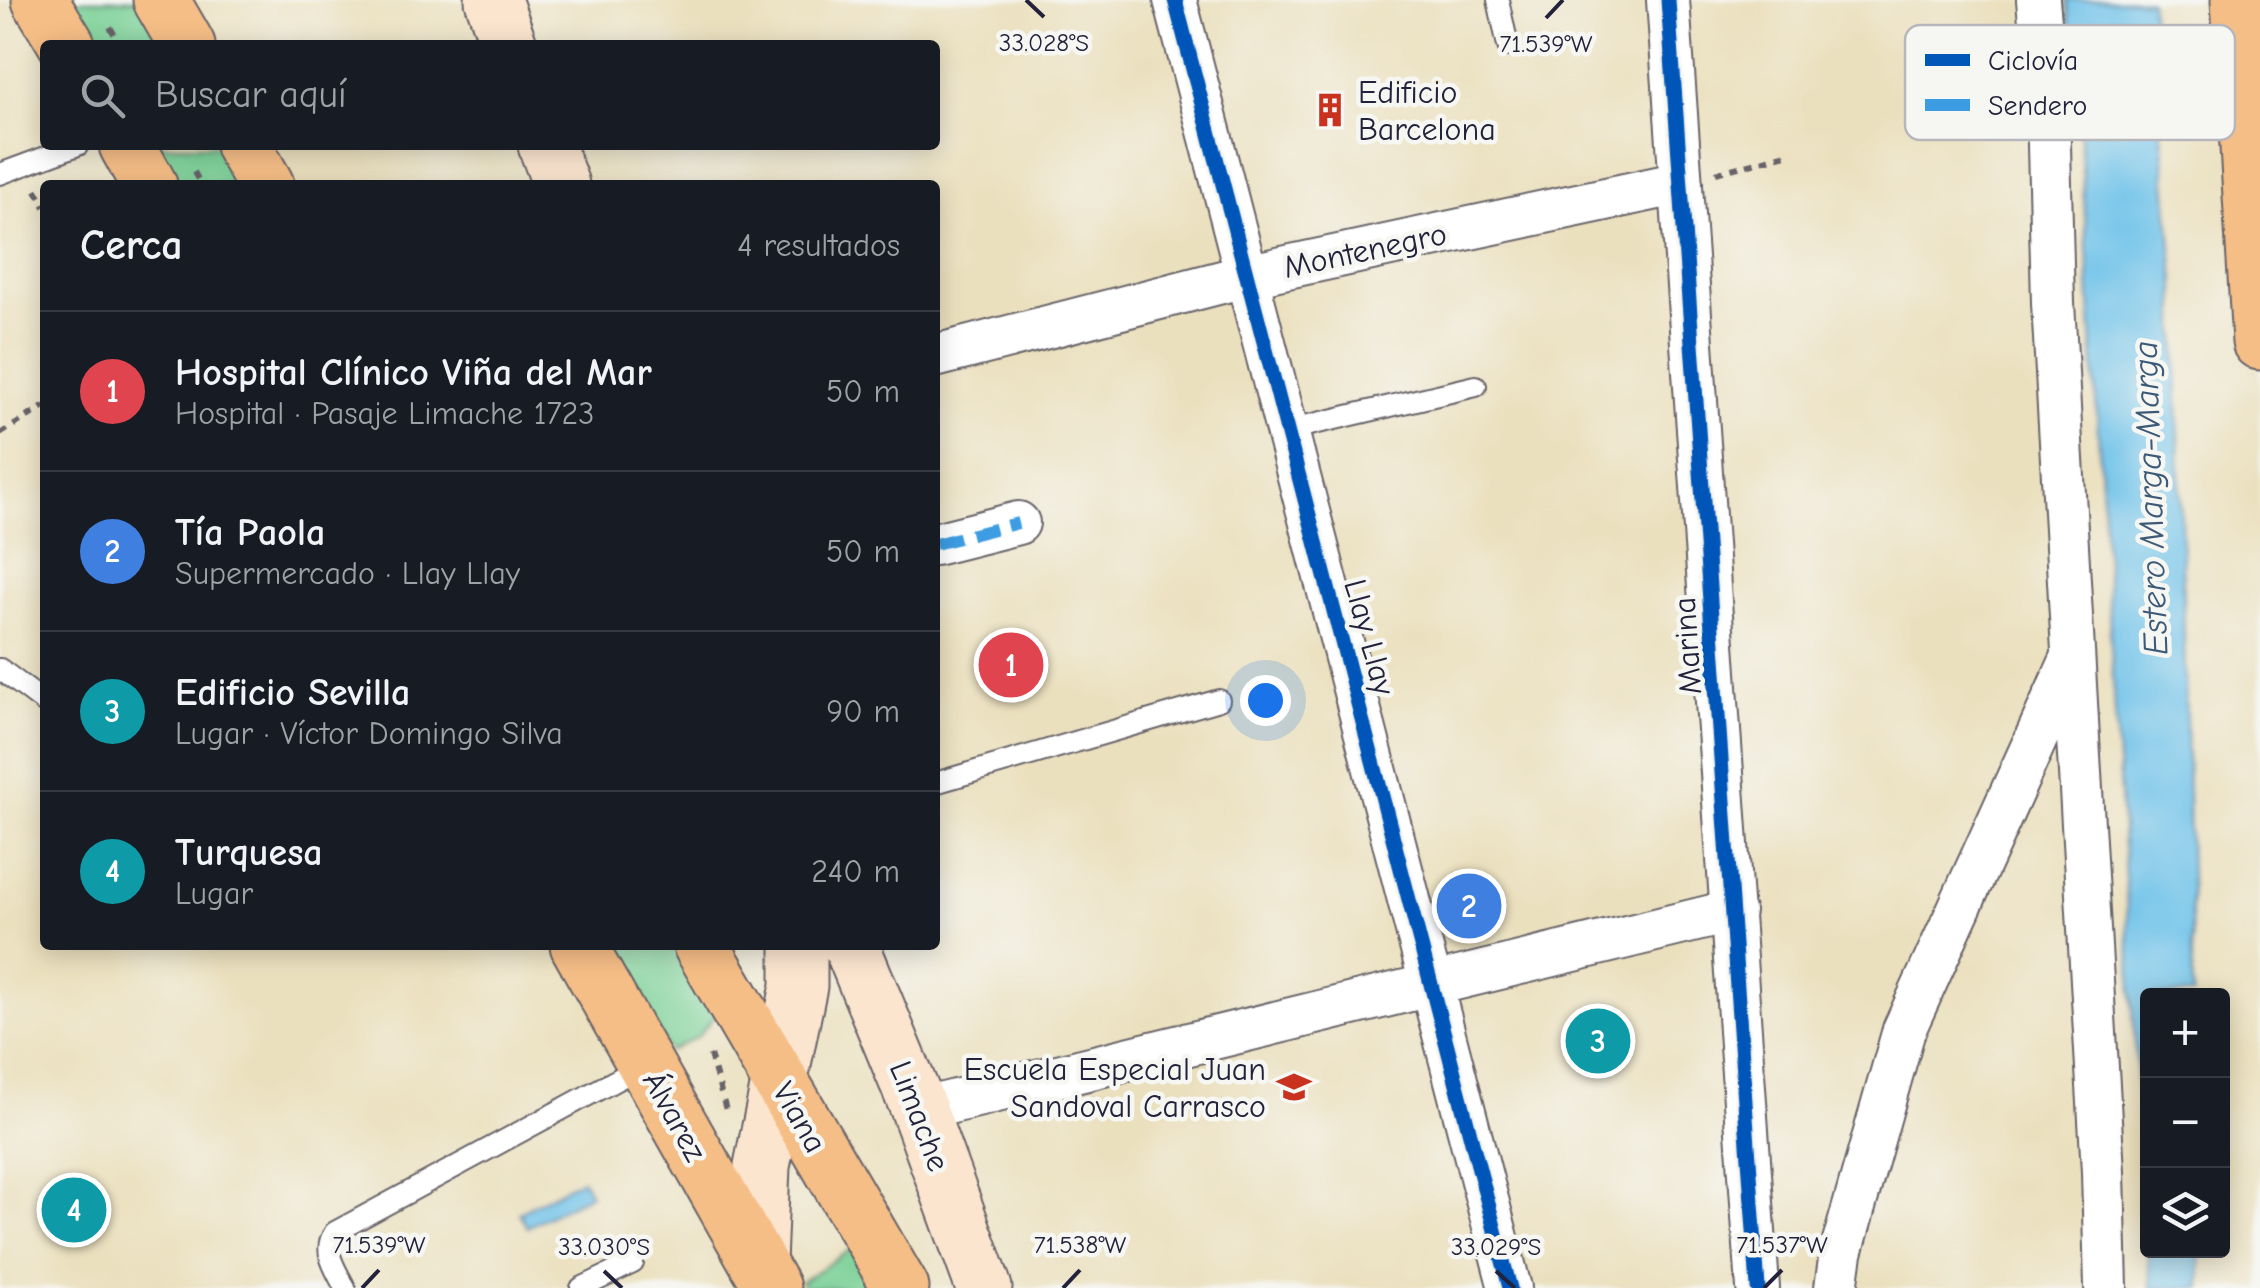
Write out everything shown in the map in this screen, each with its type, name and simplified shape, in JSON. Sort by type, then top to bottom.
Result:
[{"type":"main road","points":[[40,0],[64,40]]},
{"type":"main road","points":[[161,0],[183,40]]},
{"type":"main road","points":[[493,0],[507,40]]},
{"type":"main road","points":[[2239,0],[2260,342]]},
{"type":"main road","points":[[130,150],[146,180]]},
{"type":"main road","points":[[247,150],[263,180]]},
{"type":"main road","points":[[548,150],[559,180]]},
{"type":"main road","name":"Álvarez","points":[[581,950],[765,1276]]},
{"type":"main road","name":"Viana","points":[[704,950],[901,1288]]},
{"type":"main road","points":[[765,1276],[761,1177],[799,965],[854,977],[860,965]]},
{"type":"main road","name":"Limache","points":[[860,965],[919,1110],[984,1288]]},
{"type":"street","name":"Llay Llay","points":[[1175,0],[1510,1288]]},
{"type":"street","name":"Marina","points":[[1668,0],[1758,1288]]},
{"type":"street","points":[[2038,0],[2040,25]]},
{"type":"street","points":[[2049,140],[2053,303],[2075,653],[2106,1288]]},
{"type":"street","name":"Montenegro","points":[[940,355],[1244,276],[1681,183]]},
{"type":"street","points":[[940,543],[1018,523]]},
{"type":"street","points":[[1836,1288],[1841,1253],[1904,1030],[2075,653]]},
{"type":"street","points":[[919,1110],[1733,911]]},
{"type":"lane","points":[[1498,0],[1508,46]]},
{"type":"lane","points":[[0,174],[65,150]]},
{"type":"lane","points":[[1288,430],[1476,386]]},
{"type":"lane","points":[[0,669],[40,700]]},
{"type":"lane","points":[[940,782],[1219,700]]},
{"type":"lane","points":[[345,1288],[328,1254],[328,1242],[335,1232],[646,1064]]},
{"type":"lane","points":[[581,1288],[634,1263]]},
{"type":"path","points":[[1681,183],[1787,154]]},
{"type":"path","points":[[0,434],[40,409]]},
{"type":"green space","points":[[67,0],[144,0],[167,40],[90,40]]},
{"type":"green space","points":[[154,150],[231,150],[248,180],[171,180]]},
{"type":"green space","points":[[611,950],[683,950],[718,1012],[697,1037],[669,1051]]},
{"type":"green space","points":[[856,1246],[879,1288],[804,1288],[801,1282]]},
{"type":"water","points":[[2067,0],[2150,0],[2152,25],[2069,25]]},
{"type":"water","name":"Estero Marga-Marga","points":[[2080,140],[2162,140],[2175,280],[2193,988],[2140,988],[2140,1125]]},
{"type":"water","points":[[582,1179],[590,1194],[527,1227],[519,1212]]},
{"type":"water","points":[[2149,1258],[2200,1258],[2201,1288],[2151,1288]]},
{"type":"marked path","points":[[940,543],[1018,523]]},
{"type":"cycle path","points":[[1175,0],[1510,1288]]},
{"type":"cycle path","points":[[1668,0],[1758,1288]]},
{"type":"place","name":"Edificio Barcelona","points":[[1330,110]]},
{"type":"place","name":"Hospital Clínico Viña del Mar","points":[[1011,665]]},
{"type":"place","name":"Tía Paola","points":[[1469,906]]},
{"type":"place","name":"Edificio Sevilla","points":[[1598,1041]]},
{"type":"place","name":"Escuela Especial Juan Sandoval Carrasco","points":[[1294,1087]]},
{"type":"place","name":"Turquesa","points":[[74,1210]]}]
